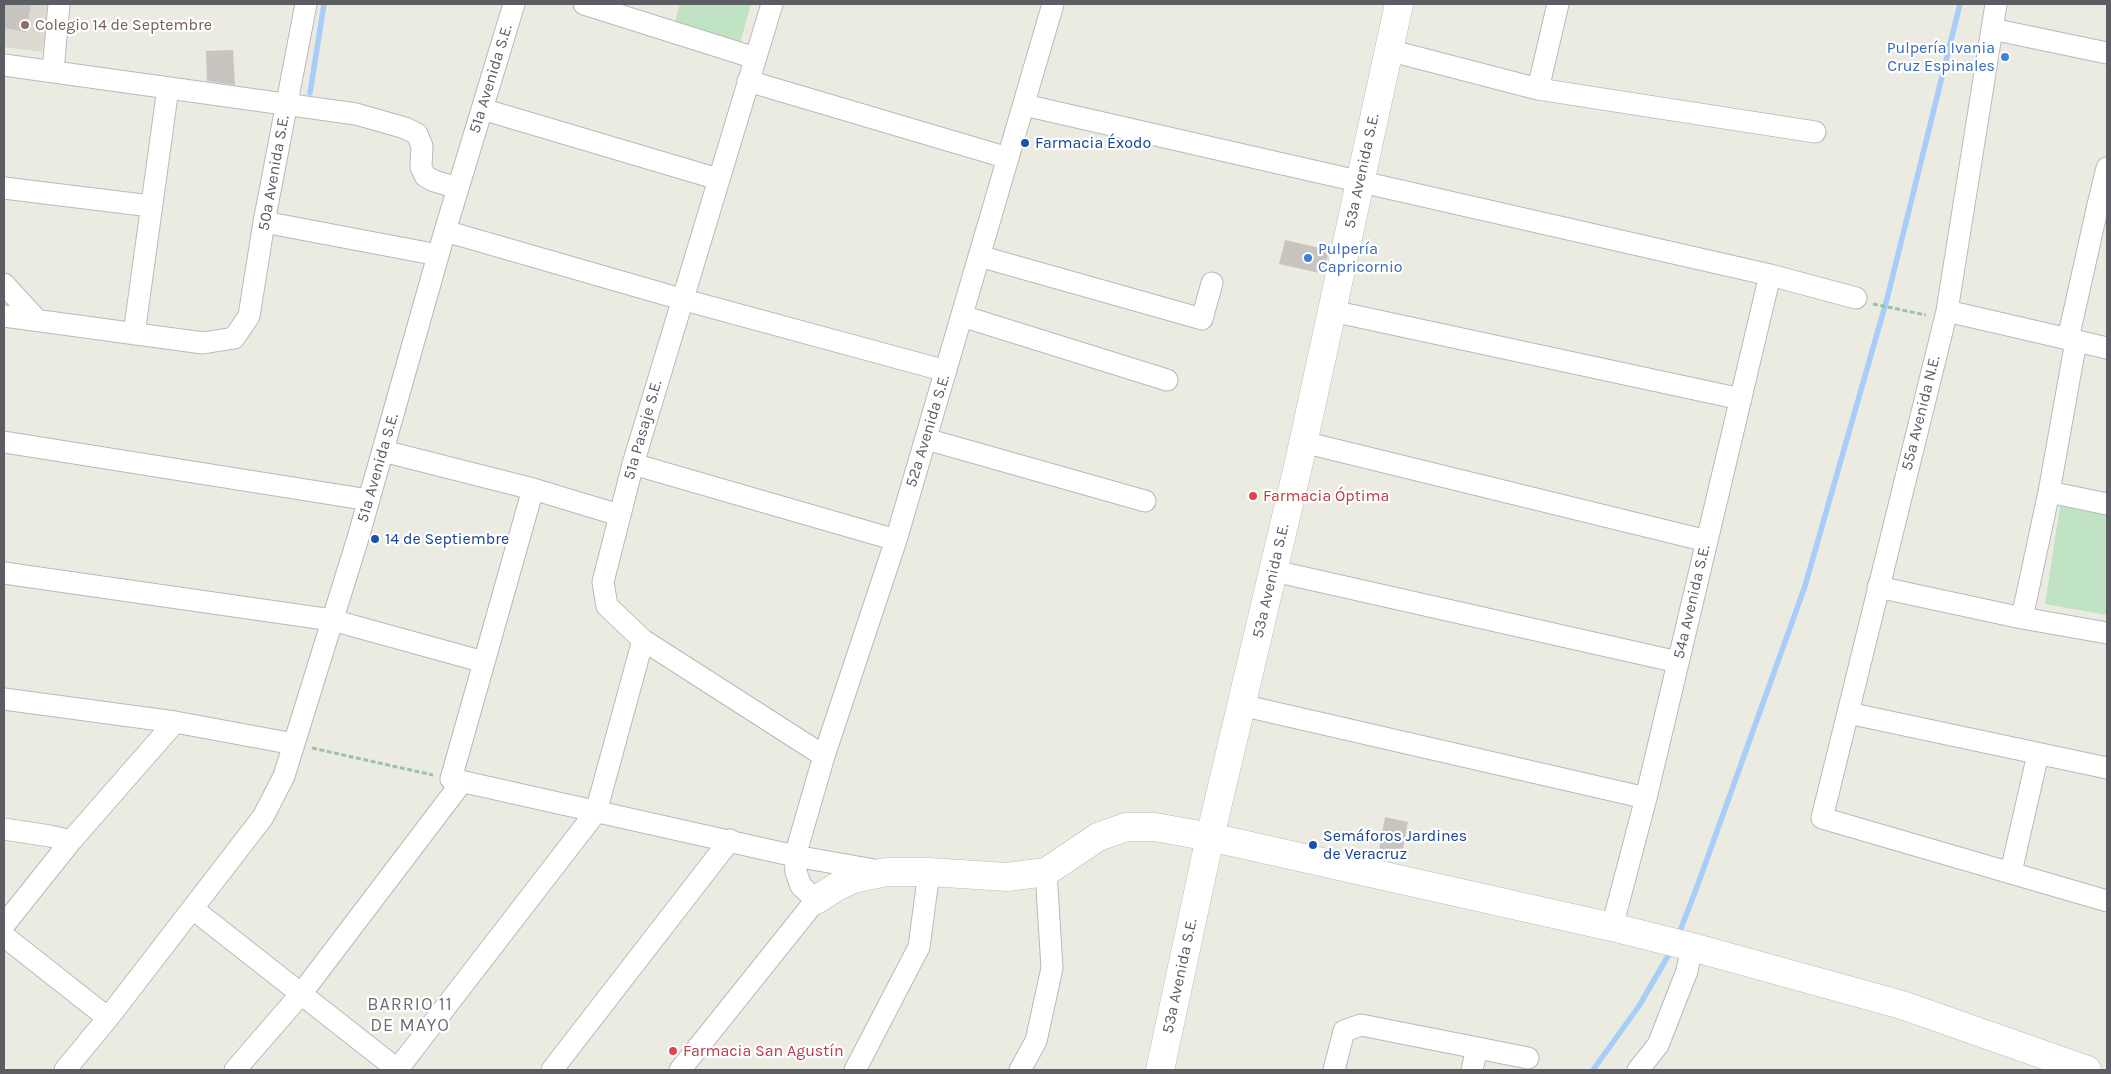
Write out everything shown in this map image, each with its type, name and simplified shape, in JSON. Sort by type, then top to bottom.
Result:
[{"type":"street","points":[[53,72],[60,4]]},
{"type":"street","name":"50a Avenida S.E.","points":[[134,334],[203,343],[234,338],[249,316],[264,222],[306,4]]},
{"type":"street","name":"51a Avenida S.E.","points":[[65,1070],[108,1018],[263,817],[284,776],[369,500],[444,231],[514,4]]},
{"type":"street","points":[[584,4],[755,58]]},
{"type":"street","name":"51a Pasaje S.E.","points":[[772,4],[681,299],[633,464],[603,582],[607,606],[643,640],[824,756]]},
{"type":"street","name":"52a Avenida S.E.","points":[[795,856],[824,756],[896,540],[1053,4]]},
{"type":"street","name":"53a Avenida S.E.","points":[[1160,1070],[1210,837],[1274,571],[1399,4]]},
{"type":"street","points":[[1538,89],[1558,4]]},
{"type":"street","name":"55a Avenida N.E.","points":[[1996,4],[1946,315],[1822,818],[2011,872]]},
{"type":"street","points":[[1992,30],[2107,54]]},
{"type":"street","points":[[1388,50],[1538,89],[1815,132]]},
{"type":"street","points":[[4,65],[356,114],[405,128],[417,134],[422,146],[421,167],[425,176],[434,182],[458,188]]},
{"type":"street","points":[[748,80],[1008,158]]},
{"type":"street","points":[[4,316],[134,334],[168,88]]},
{"type":"street","points":[[1024,105],[1770,275],[1864,301]]},
{"type":"street","points":[[482,109],[718,179]]},
{"type":"street","points":[[2022,618],[2048,492],[2072,340],[2103,206],[2107,168]]},
{"type":"street","points":[[4,188],[151,206]]},
{"type":"street","points":[[264,222],[438,255]]},
{"type":"street","points":[[444,231],[681,299],[946,371]]},
{"type":"street","points":[[979,256],[1202,319],[1212,283]]},
{"type":"street","name":"54a Avenida S.E.","points":[[1612,927],[1646,798],[1770,275]]},
{"type":"street","points":[[4,284],[37,320]]},
{"type":"street","points":[[1332,311],[1741,398]]},
{"type":"street","points":[[1946,315],[2107,348]]},
{"type":"street","points":[[962,316],[1167,380]]},
{"type":"street","points":[[926,439],[1145,501]]},
{"type":"street","points":[[4,442],[369,500]]},
{"type":"street","points":[[1303,442],[1707,541]]},
{"type":"street","points":[[383,450],[533,489],[619,515]]},
{"type":"street","points":[[633,464],[896,540]]},
{"type":"street","points":[[235,1070],[301,994],[457,780],[484,662],[533,489]]},
{"type":"street","points":[[2048,492],[2107,504]]},
{"type":"street","points":[[1274,571],[1678,662]]},
{"type":"street","points":[[4,573],[332,620],[484,662]]},
{"type":"street","points":[[1878,586],[2022,618],[2107,633]]},
{"type":"street","points":[[193,909],[398,1070],[596,812],[643,640]]},
{"type":"street","points":[[4,699],[175,722],[294,744]]},
{"type":"street","points":[[1242,705],[1646,798]]},
{"type":"street","points":[[1848,713],[2107,768]]},
{"type":"street","points":[[4,925],[71,841],[175,722]]},
{"type":"street","points":[[2038,754],[2011,872],[2107,901]]},
{"type":"street","points":[[457,780],[795,856],[886,872],[929,872],[1008,877],[1046,872],[1098,838],[1126,827],[1156,827],[1210,837],[1612,927],[1902,1005],[2087,1070]]},
{"type":"street","points":[[4,829],[71,841]]},
{"type":"street","points":[[552,1070],[730,840]]},
{"type":"street","points":[[795,856],[796,872],[801,886],[816,900]]},
{"type":"street","points":[[680,1070],[816,900],[853,879],[886,872]]},
{"type":"street","points":[[854,1070],[919,947],[929,872]]},
{"type":"street","points":[[1020,1070],[1036,1041],[1052,968],[1046,872]]},
{"type":"street","points":[[4,936],[108,1018]]},
{"type":"street","points":[[1638,1070],[1658,1045],[1687,971],[1680,945]]},
{"type":"street","points":[[1334,1070],[1344,1031],[1361,1024],[1528,1058]]},
{"type":"street","points":[[1472,1070],[1477,1048]]},
{"type":"path","points":[[1864,301],[1901,310],[1946,315]]},
{"type":"path","points":[[294,744],[457,780]]},
{"type":"shaded area","name":"Colegio 14 de Septembre","points":[[4,4],[50,4],[42,52],[4,47]]},
{"type":"green space","points":[[680,4],[751,4],[740,43],[674,25]]},
{"type":"green space","points":[[2060,506],[2107,514],[2107,615],[2045,604]]},
{"type":"building","points":[[4,4],[31,4],[26,32],[4,28]]},
{"type":"building","points":[[233,50],[235,85],[207,81],[206,51]]},
{"type":"building","name":"Pulpería Capricornio","points":[[1285,240],[1329,250],[1324,274],[1279,264]]},
{"type":"building","points":[[1385,817],[1408,822],[1401,859],[1378,855]]},
{"type":"waterway","points":[[310,93],[324,4]]},
{"type":"waterway","points":[[1678,936],[1805,586],[1887,299],[1960,4]]},
{"type":"waterway","points":[[1593,1070],[1639,1006],[1672,949]]},
{"type":"place","name":"Colegio 14 de Septembre","points":[[25,25]]},
{"type":"place","name":"Pulpería Ivania Cruz Espinales","points":[[2005,57]]},
{"type":"place","name":"Farmacia Éxodo","points":[[1025,143]]},
{"type":"place","name":"Pulpería Capricornio","points":[[1308,258]]},
{"type":"place","name":"Farmacia Óptima","points":[[1253,496]]},
{"type":"place","name":"14 de Septiembre","points":[[375,539]]},
{"type":"place","name":"Semáforos Jardines de Veracruz","points":[[1313,845]]},
{"type":"place","name":"Farmacia San Agustín","points":[[673,1051]]},
{"type":"district","name":"BARRIO 11 DE MAYO","points":[[410,1015]]}]
